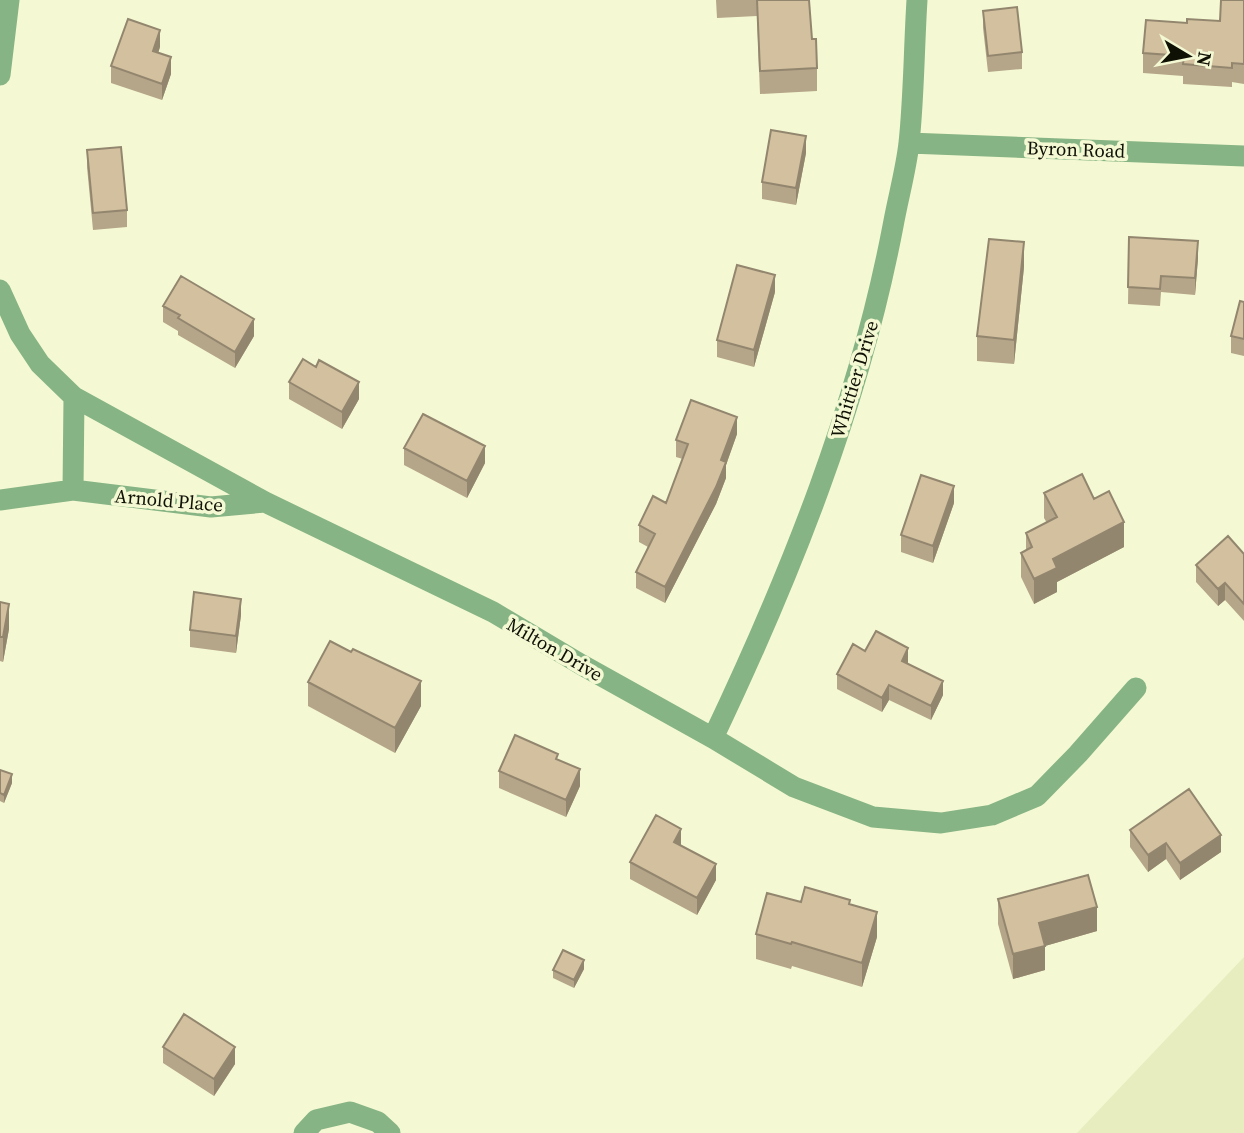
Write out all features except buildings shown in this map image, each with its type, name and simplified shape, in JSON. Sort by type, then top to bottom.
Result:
[{"type":"street","points":[[0,75],[9,0]]},
{"type":"street","name":"Whittier Drive","points":[[713,738],[758,643],[795,553],[858,378],[880,295],[909,143],[917,0]]},
{"type":"street","name":"Byron Road","points":[[909,143],[1244,156]]},
{"type":"street","name":"Milton Drive","points":[[0,290],[20,334],[40,365],[74,397],[265,502],[493,612],[794,787],[873,817],[941,823],[992,815],[1037,796],[1136,688]]},
{"type":"street","points":[[73,490],[74,397]]},
{"type":"street","name":"Arnold Place","points":[[0,500],[73,490],[211,507],[265,502]]},
{"type":"street","points":[[304,1133],[316,1120],[350,1112],[378,1122],[390,1133]]},
{"type":"shaded area","points":[[1244,957],[1244,1133],[1077,1133],[1205,998]]}]
